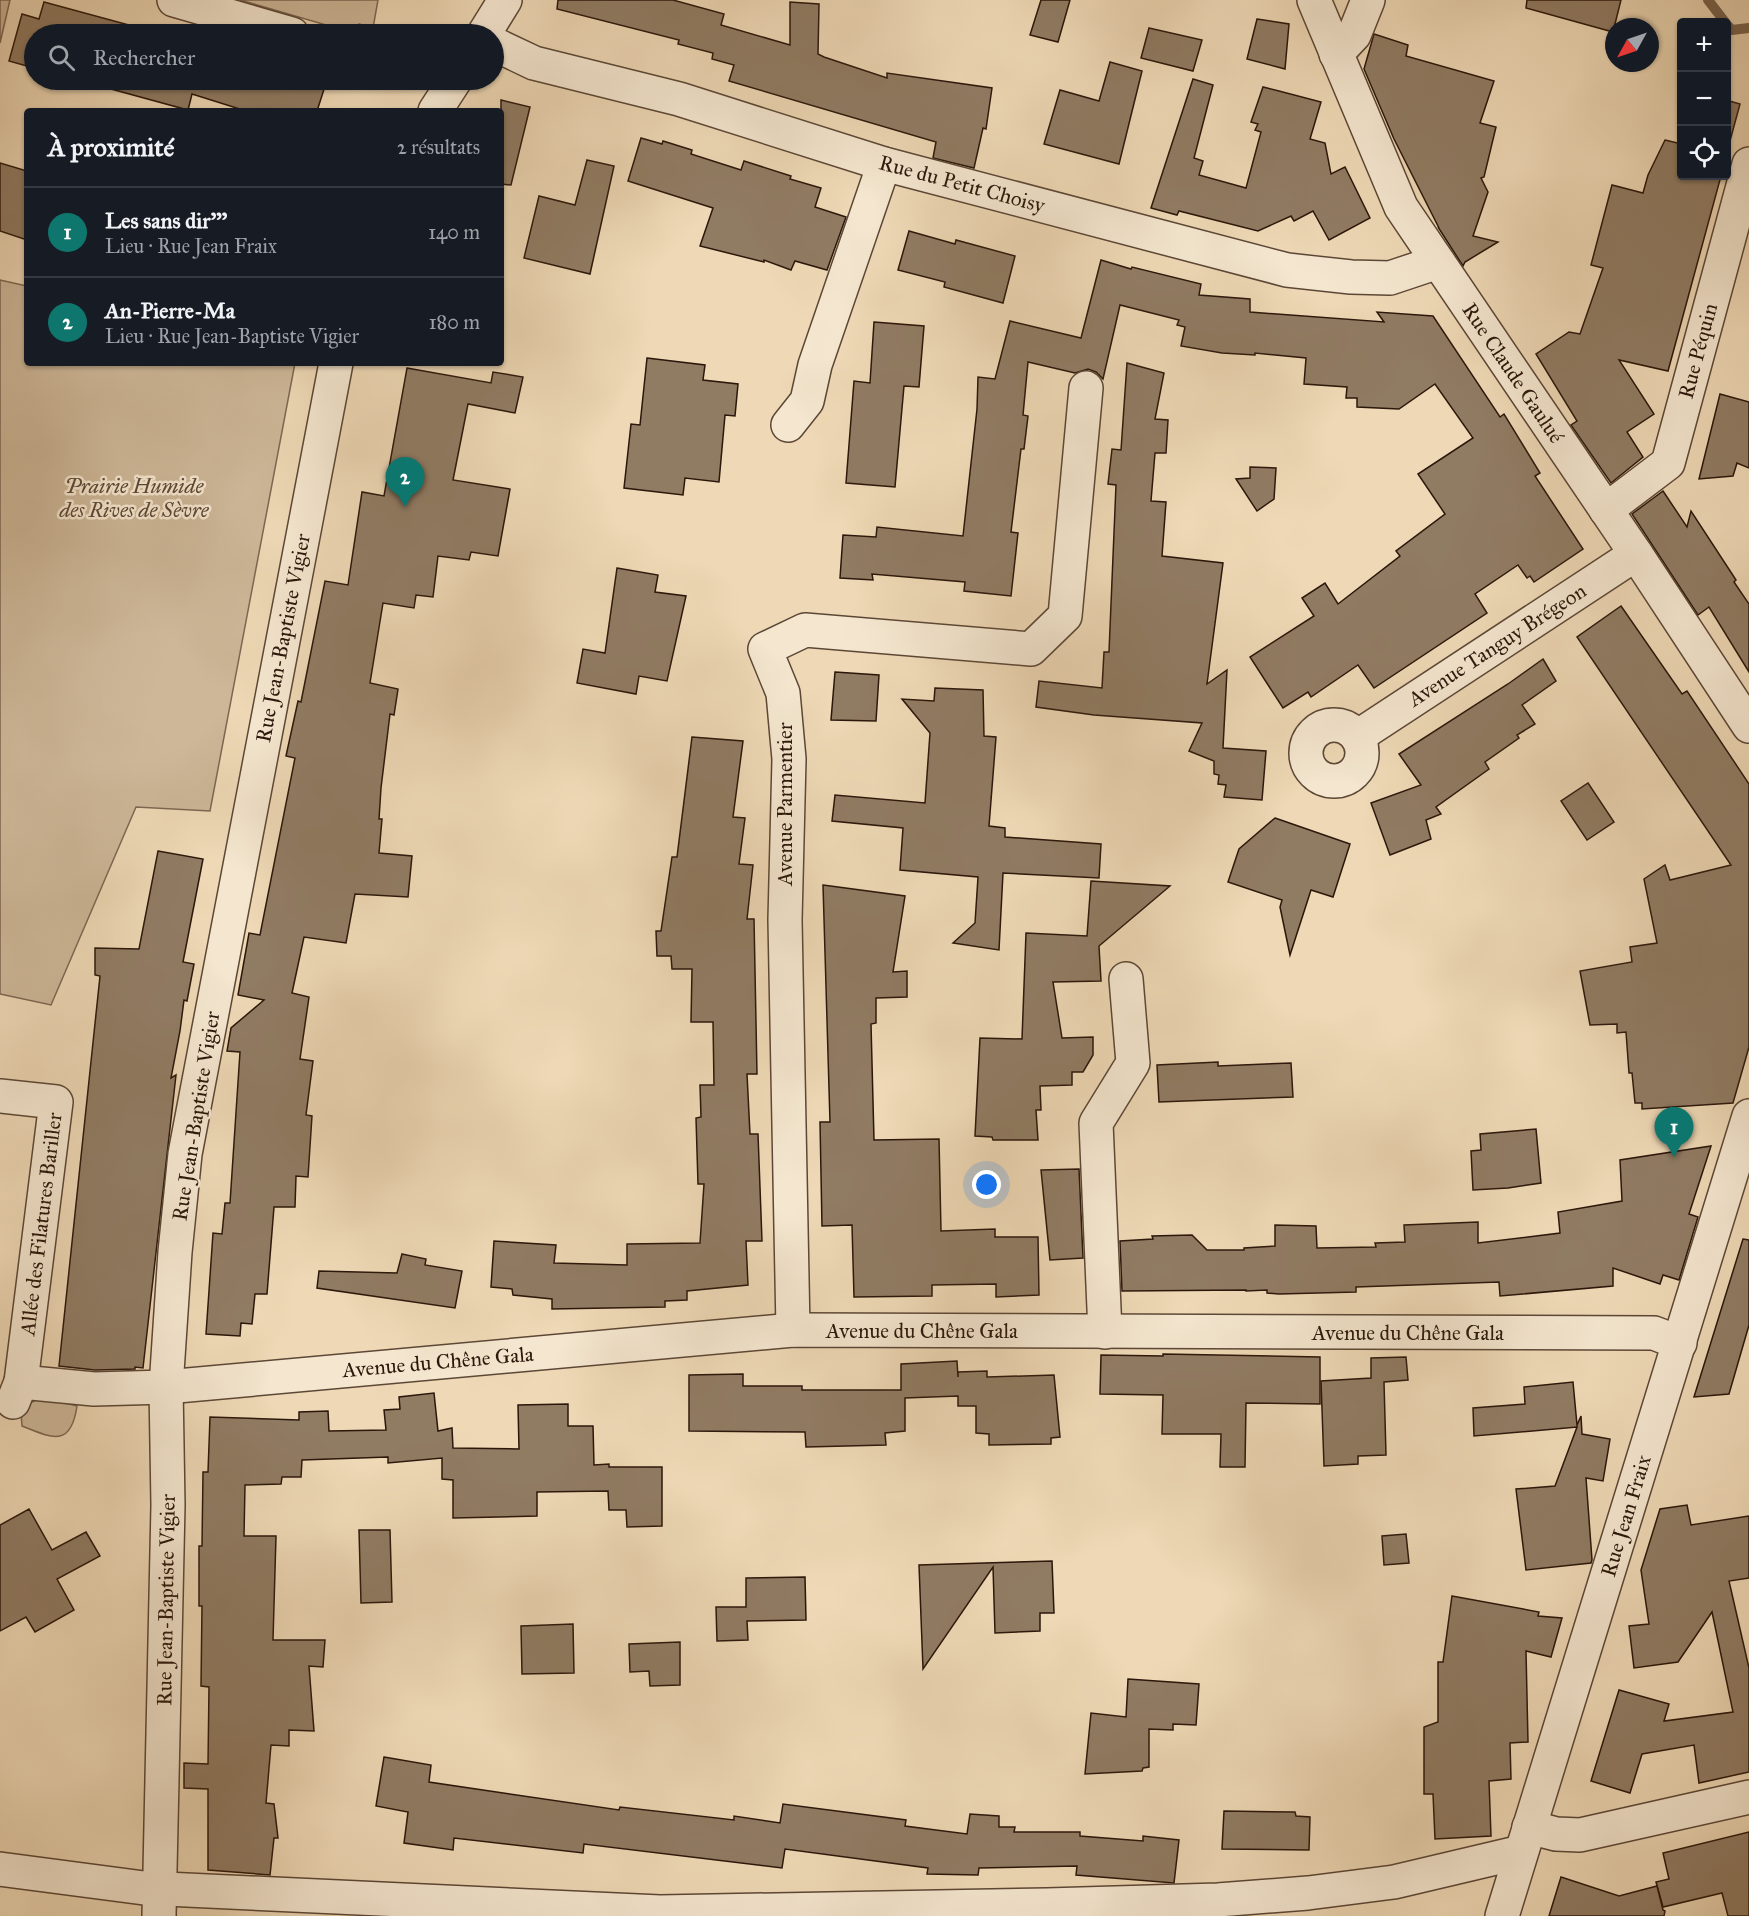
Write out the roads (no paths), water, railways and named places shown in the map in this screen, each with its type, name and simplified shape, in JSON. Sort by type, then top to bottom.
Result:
[{"type":"street","points":[[174,0],[257,24]]},
{"type":"street","points":[[490,24],[505,0]]},
{"type":"street","name":"Rue Claude Gaulué","points":[[1314,0],[1401,207],[1636,554],[1749,726]]},
{"type":"street","points":[[1336,54],[1354,35],[1368,0]]},
{"type":"street","name":"Rue du Petit Choisy","points":[[504,50],[534,63],[679,99],[884,164],[1287,270],[1351,277],[1390,278],[1438,262]]},
{"type":"street","points":[[788,425],[807,401],[815,365],[884,164]]},
{"type":"street","name":"Rue Péquin","points":[[1606,510],[1668,463],[1749,164]]},
{"type":"street","name":"Rue Jean-Baptiste Vigier","points":[[160,1902],[168,1505],[166,1387],[174,1262],[185,1154],[335,366]]},
{"type":"street","name":"Avenue Parmentier","points":[[793,1330],[784,920],[789,759],[783,693],[765,649],[805,630],[1031,649],[1065,616],[1086,388]]},
{"type":"street","name":"Avenue Tanguy Brégeon","points":[[1358,737],[1636,554]]},
{"type":"street","points":[[1105,1332],[1096,1123],[1133,1063],[1126,979]]},
{"type":"street","name":"Allée des Filatures Bariller","points":[[0,1096],[56,1102],[17,1392],[166,1387]]},
{"type":"street","name":"Rue Jean Fraix","points":[[1502,1916],[1749,1116]]},
{"type":"street","name":"Avenue du Chêne Gala","points":[[166,1387],[793,1330],[1654,1334],[1680,1342]]},
{"type":"street","points":[[0,1869],[144,1888],[160,1902],[660,1912],[899,1912],[1207,1900],[1308,1893],[1394,1882],[1525,1840],[1556,1833],[1580,1835],[1749,1797]]},
{"type":"waterway","points":[[1708,0],[1722,18]]},
{"type":"waterway","points":[[1731,29],[1749,28]]},
{"type":"place","name":"An-Pierre-Ma","points":[[405,507]]},
{"type":"place","name":"Les sans dir'''","points":[[1674,1157]]},
{"type":"park label","name":"Prairie Humide des Rives de Sèvre","points":[[134,498]]}]
